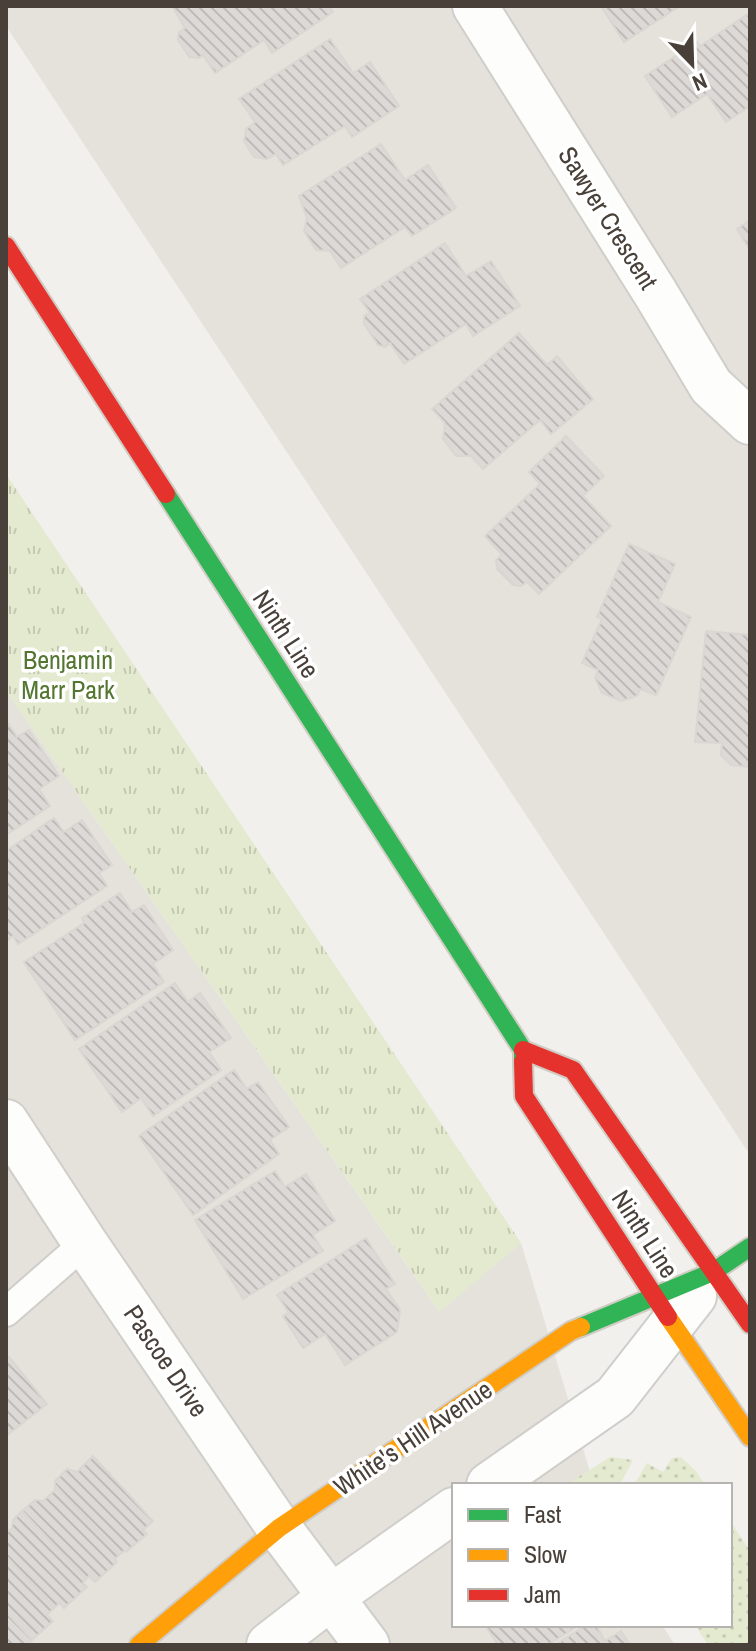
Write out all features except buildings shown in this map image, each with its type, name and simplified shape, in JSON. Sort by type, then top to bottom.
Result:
[{"type":"main road","name":"Ninth Line","points":[[6,246],[523,1050],[524,1096],[750,1437]]},
{"type":"main road","name":"Ninth Line","points":[[523,1050],[573,1070],[750,1324]]},
{"type":"main road","points":[[713,1272],[750,1247]]},
{"type":"main road","name":"White's Hill Avenue","points":[[139,1645],[279,1528],[571,1331],[664,1310]]},
{"type":"street","name":"Sawyer Crescent","points":[[475,6],[711,386],[750,422]]},
{"type":"street","name":"Pascoe Drive","points":[[6,1122],[279,1528],[367,1645]]},
{"type":"street","points":[[492,1483],[615,1397],[664,1310],[713,1272]]},
{"type":"street","points":[[269,1645],[452,1511]]},
{"type":"lane","points":[[6,1312],[85,1243]]},
{"type":"shaded area","points":[[6,6],[750,6],[750,1155],[6,26]]},
{"type":"shaded area","points":[[6,691],[439,1311],[521,1243],[593,1483],[452,1483],[452,1627],[663,1627],[675,1645],[6,1645]]},
{"type":"green space","name":"Benjamin Marr Park","points":[[6,474],[521,1243],[440,1312],[6,691]]},
{"type":"green space","points":[[610,1457],[633,1460],[621,1483],[569,1483]]},
{"type":"green space","points":[[681,1457],[704,1483],[635,1483],[647,1463],[663,1472],[672,1458]]},
{"type":"green space","points":[[732,1524],[750,1551],[750,1645],[708,1645],[696,1627],[732,1627]]},
{"type":"traffic: fast","points":[[166,494],[523,1050],[523,1062]]},
{"type":"traffic: fast","points":[[581,1327],[713,1272],[750,1247]]},
{"type":"traffic: slow","points":[[668,1317],[750,1437]]},
{"type":"traffic: slow","points":[[139,1645],[279,1528],[581,1327]]},
{"type":"traffic: jam","points":[[6,246],[166,494]]},
{"type":"traffic: jam","points":[[523,1050],[573,1070],[750,1324]]},
{"type":"traffic: jam","points":[[523,1062],[524,1096],[668,1317]]}]
